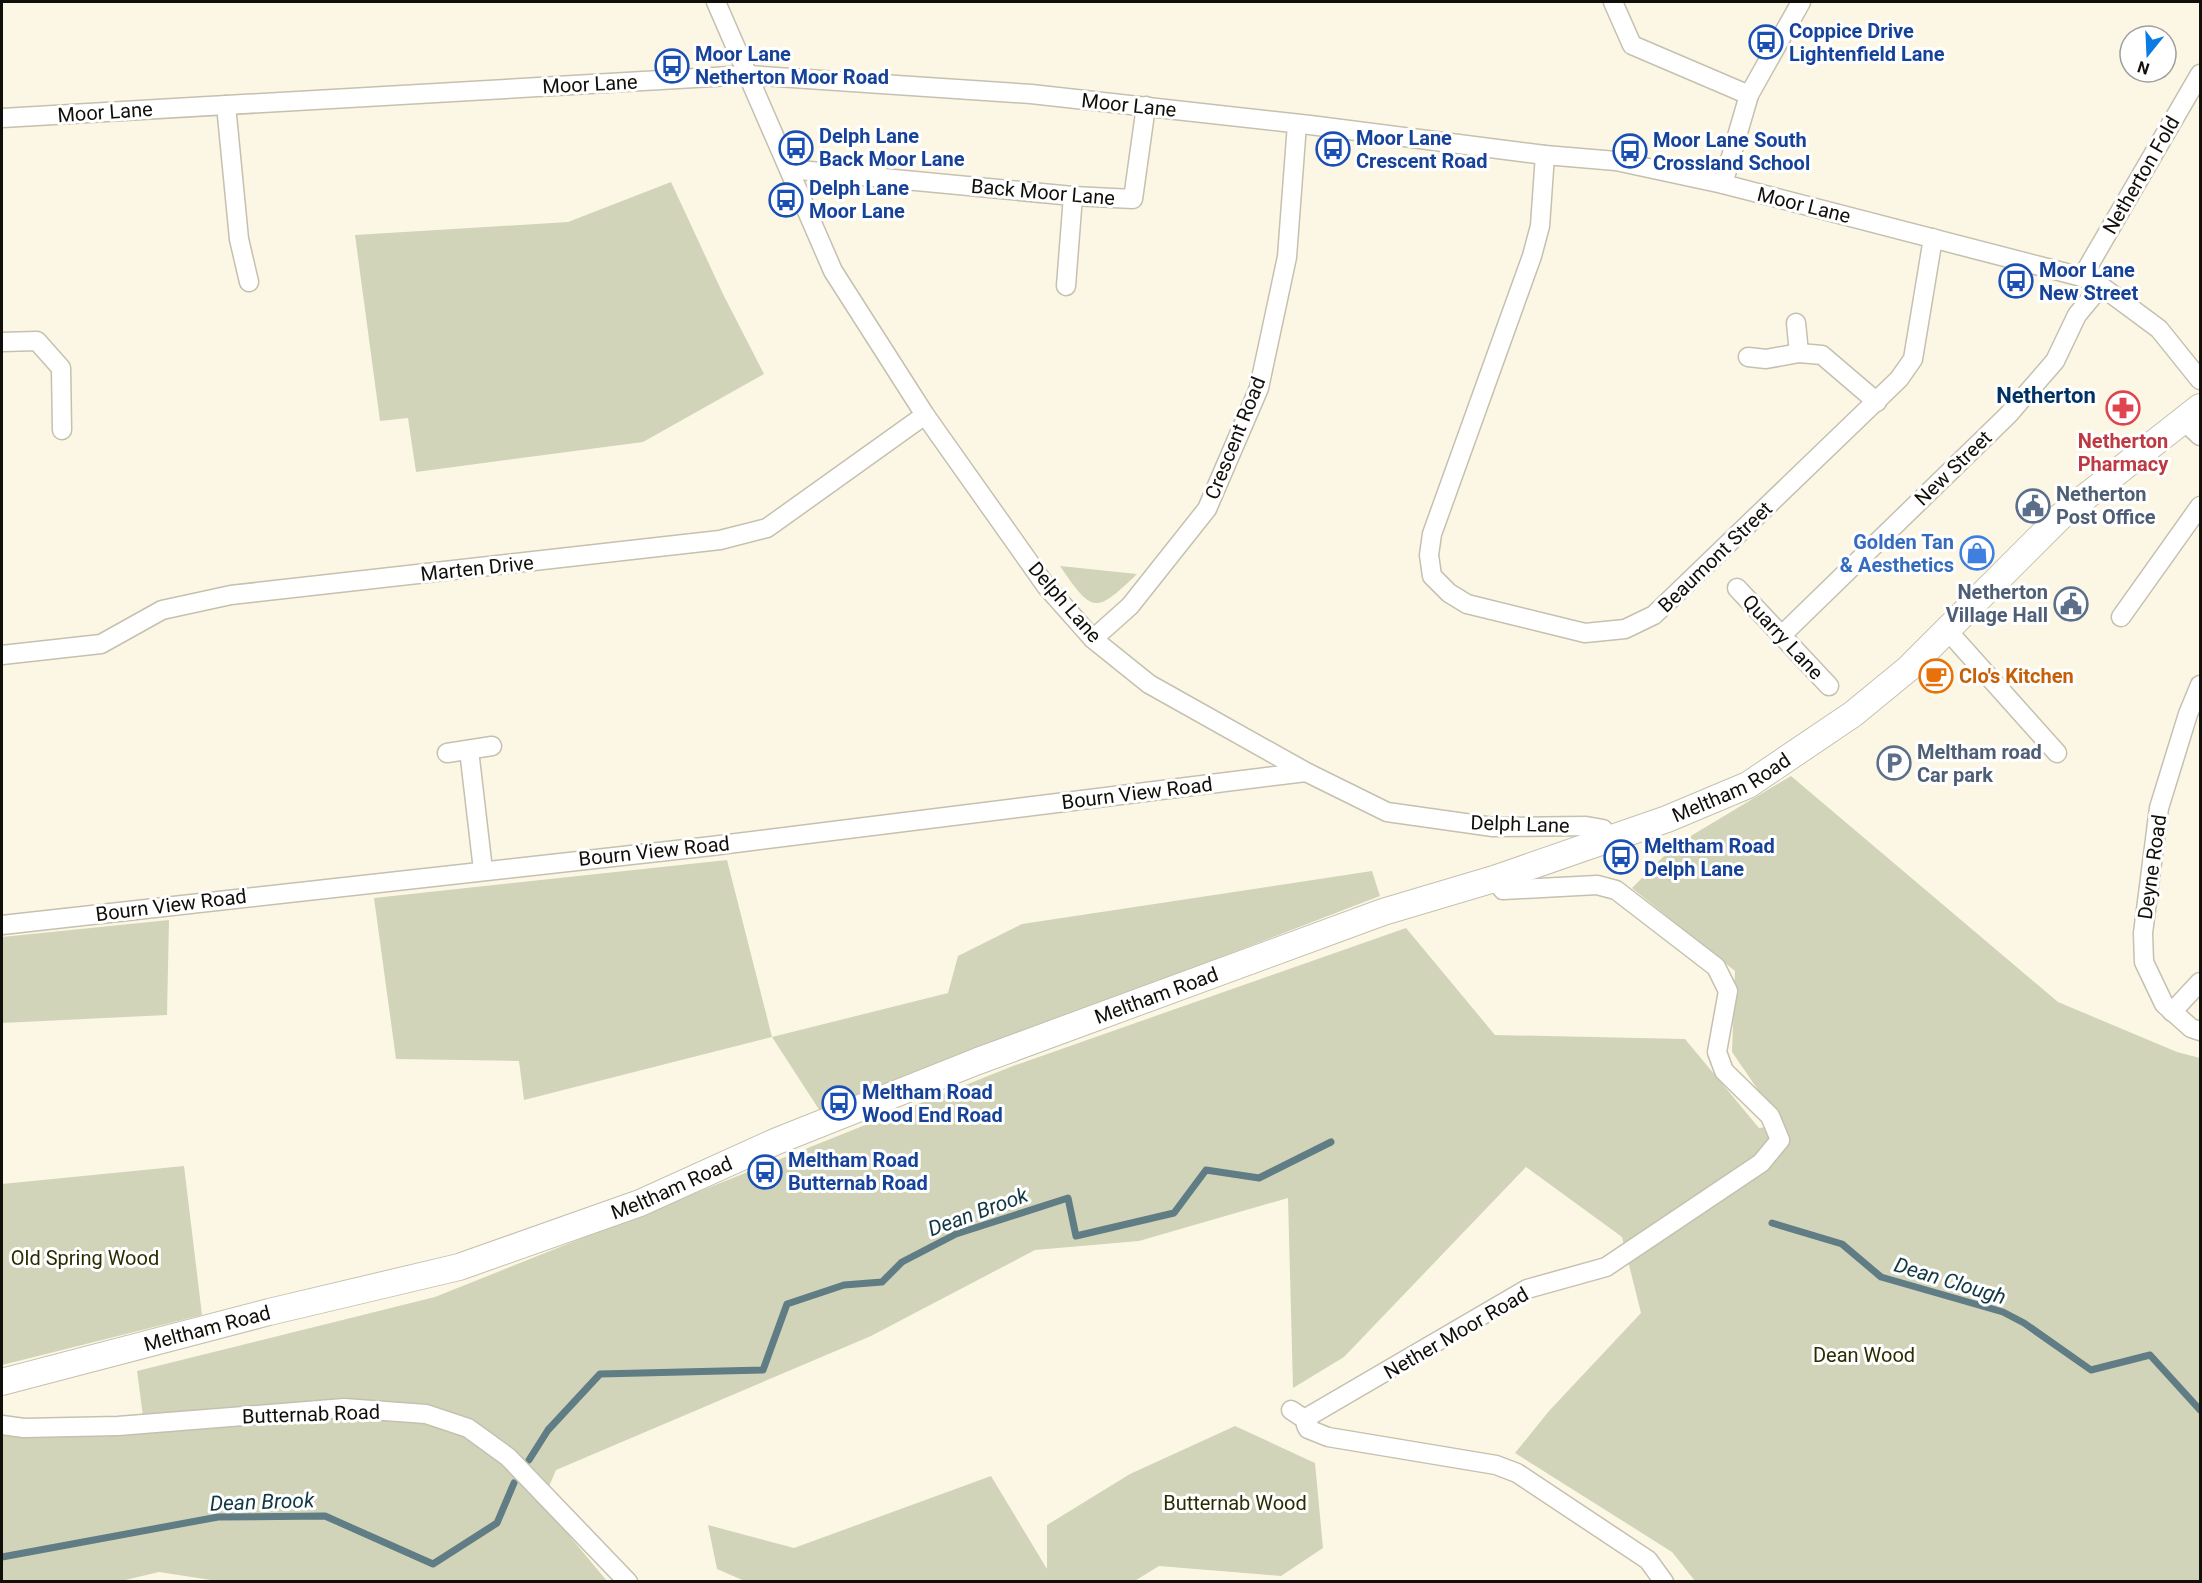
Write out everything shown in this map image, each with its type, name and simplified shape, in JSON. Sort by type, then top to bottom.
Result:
[{"type":"main road","name":"Meltham Road","points":[[2,1382],[269,1312],[459,1266],[640,1203],[777,1141],[978,1061],[1383,912],[1494,879],[1611,839],[1748,785],[1853,714],[1909,668],[2060,517],[2195,421]]},
{"type":"street","name":"Delph Lane","points":[[716,2],[833,271],[926,415],[1046,586],[1093,639],[1149,684],[1306,772],[1387,812],[1493,827],[1586,826],[1603,829],[1611,839]]},
{"type":"street","points":[[1613,2],[1632,45],[1749,95]]},
{"type":"street","points":[[1723,184],[1749,95],[1801,2]]},
{"type":"street","name":"Netherton Fold","points":[[2082,277],[2200,74]]},
{"type":"street","name":"Moor Lane","points":[[2,118],[748,75],[1031,94],[1545,155],[1616,161],[1723,184],[2082,277],[2101,286],[2159,329],[2200,380]]},
{"type":"street","points":[[226,105],[239,239],[249,282]]},
{"type":"street","name":"Back Moor Lane","points":[[789,169],[1073,196],[1133,199],[1146,106]]},
{"type":"street","name":"Crescent Road","points":[[1093,639],[1130,606],[1207,509],[1259,388],[1287,257],[1297,124]]},
{"type":"street","name":"Beaumont Street","points":[[1545,155],[1540,226],[1532,256],[1432,534],[1429,555],[1432,576],[1449,593],[1467,604],[1585,633],[1626,629],[1654,615],[1899,380],[1913,359],[1933,238]]},
{"type":"street","points":[[1066,286],[1073,196]]},
{"type":"street","name":"New Street","points":[[1783,634],[2008,415],[2055,361],[2078,315],[2101,286]]},
{"type":"street","points":[[1796,323],[1799,353]]},
{"type":"street","points":[[2,342],[37,341],[61,368],[62,430]]},
{"type":"street","points":[[1748,357],[1766,359],[1799,353],[1822,355],[1877,402]]},
{"type":"street","name":"Marten Drive","points":[[2,655],[100,644],[162,610],[231,596],[730,538],[767,528],[926,415]]},
{"type":"street","points":[[2121,616],[2200,506]]},
{"type":"street","name":"Quarry Lane","points":[[1737,588],[1783,634],[1829,686]]},
{"type":"street","points":[[1947,630],[2057,753]]},
{"type":"street","name":"Deyne Road","points":[[2200,685],[2188,714],[2159,808],[2143,933],[2144,962],[2164,1004],[2191,1028],[2200,1031]]},
{"type":"street","points":[[447,753],[492,746]]},
{"type":"street","points":[[469,750],[483,870]]},
{"type":"street","name":"Bourn View Road","points":[[2,925],[712,846],[1306,772]]},
{"type":"street","name":"Nether Moor Road","points":[[1494,879],[1503,890],[1597,885],[1616,890],[1716,967],[1728,991],[1717,1052],[1724,1071],[1770,1116],[1780,1140],[1761,1163],[1606,1267],[1527,1289],[1299,1415],[1308,1429],[1328,1437],[1496,1465],[1517,1473],[1648,1560],[1664,1581]]},
{"type":"street","points":[[2172,1012],[2200,982]]},
{"type":"street","name":"Butternab Road","points":[[2,1425],[24,1428],[118,1426],[344,1408],[426,1413],[468,1428],[508,1457],[628,1581]]},
{"type":"green space","points":[[671,182],[723,294],[764,374],[643,442],[416,472],[408,418],[380,421],[355,235],[568,222]]},
{"type":"green space","points":[[1060,566],[1137,574],[1112,596],[1103,602],[1096,603],[1080,593]]},
{"type":"green space","name":"Dean Wood","points":[[1791,776],[2058,1002],[2177,1052],[2200,1058],[2200,1581],[1695,1581],[1672,1552],[1515,1453],[1549,1411],[1641,1313],[1622,1237],[1526,1167],[1344,1357],[1293,1388],[1288,1198],[1139,1241],[1035,1250],[871,1336],[556,1470],[542,1503],[607,1581],[224,1582],[159,1572],[121,1581],[2,1581],[2,1433],[145,1432],[137,1371],[435,1297],[1013,1066],[1406,928],[1495,1035],[1685,1039],[1759,1128],[1782,1125],[1732,1052],[1735,971],[1632,888],[1674,846]]},
{"type":"green space","points":[[727,860],[772,1037],[524,1100],[519,1061],[396,1059],[374,898]]},
{"type":"green space","points":[[1372,871],[1380,896],[820,1111],[772,1037],[948,993],[958,956],[1022,924]]},
{"type":"green space","points":[[169,920],[167,1015],[2,1023],[2,937]]},
{"type":"green space","name":"Old Spring Wood","points":[[184,1166],[202,1315],[2,1365],[2,1184]]},
{"type":"green space","name":"Butternab Wood","points":[[1235,1426],[1315,1463],[1323,1548],[1281,1576],[1159,1566],[1133,1582],[747,1582],[717,1569],[708,1525],[794,1548],[991,1476],[1047,1569],[1047,1525],[1130,1474]]},
{"type":"waterway","name":"Dean Brook","points":[[529,1460],[548,1430],[600,1374],[763,1370],[787,1304],[844,1285],[882,1282],[902,1262],[956,1234],[1068,1198],[1076,1236],[1174,1213],[1206,1170],[1259,1178],[1331,1142]]},
{"type":"waterway","name":"Dean Clough","points":[[1772,1223],[1842,1244],[1881,1277],[2003,1312],[2024,1323],[2091,1370],[2150,1355],[2200,1410]]},
{"type":"waterway","name":"Dean Brook","points":[[2,1557],[218,1517],[325,1516],[433,1564],[497,1523],[514,1483]]},
{"type":"place","name":"Coppice Drive Lightenfield Lane","points":[[1766,42]]},
{"type":"place","name":"Moor Lane Netherton Moor Road","points":[[672,66]]},
{"type":"place","name":"Delph Lane Back Moor Lane","points":[[796,148]]},
{"type":"place","name":"Moor Lane Crescent Road","points":[[1333,149]]},
{"type":"place","name":"Moor Lane South Crossland School","points":[[1630,151]]},
{"type":"place","name":"Delph Lane Moor Lane","points":[[786,200]]},
{"type":"place","name":"Moor Lane New Street","points":[[2016,281]]},
{"type":"place","name":"Netherton Pharmacy","points":[[2123,408]]},
{"type":"place","name":"Netherton Post Office","points":[[2033,506]]},
{"type":"place","name":"Golden Tan & Aesthetics","points":[[1977,553]]},
{"type":"place","name":"Netherton Village Hall","points":[[2071,604]]},
{"type":"place","name":"Clo's Kitchen","points":[[1936,676]]},
{"type":"place","name":"Meltham road Car park","points":[[1894,763]]},
{"type":"place","name":"Meltham Road Delph Lane","points":[[1621,857]]},
{"type":"place","name":"Meltham Road Wood End Road","points":[[839,1103]]},
{"type":"place","name":"Meltham Road Butternab Road","points":[[765,1172]]},
{"type":"district","name":"Netherton","points":[[2046,395]]}]
